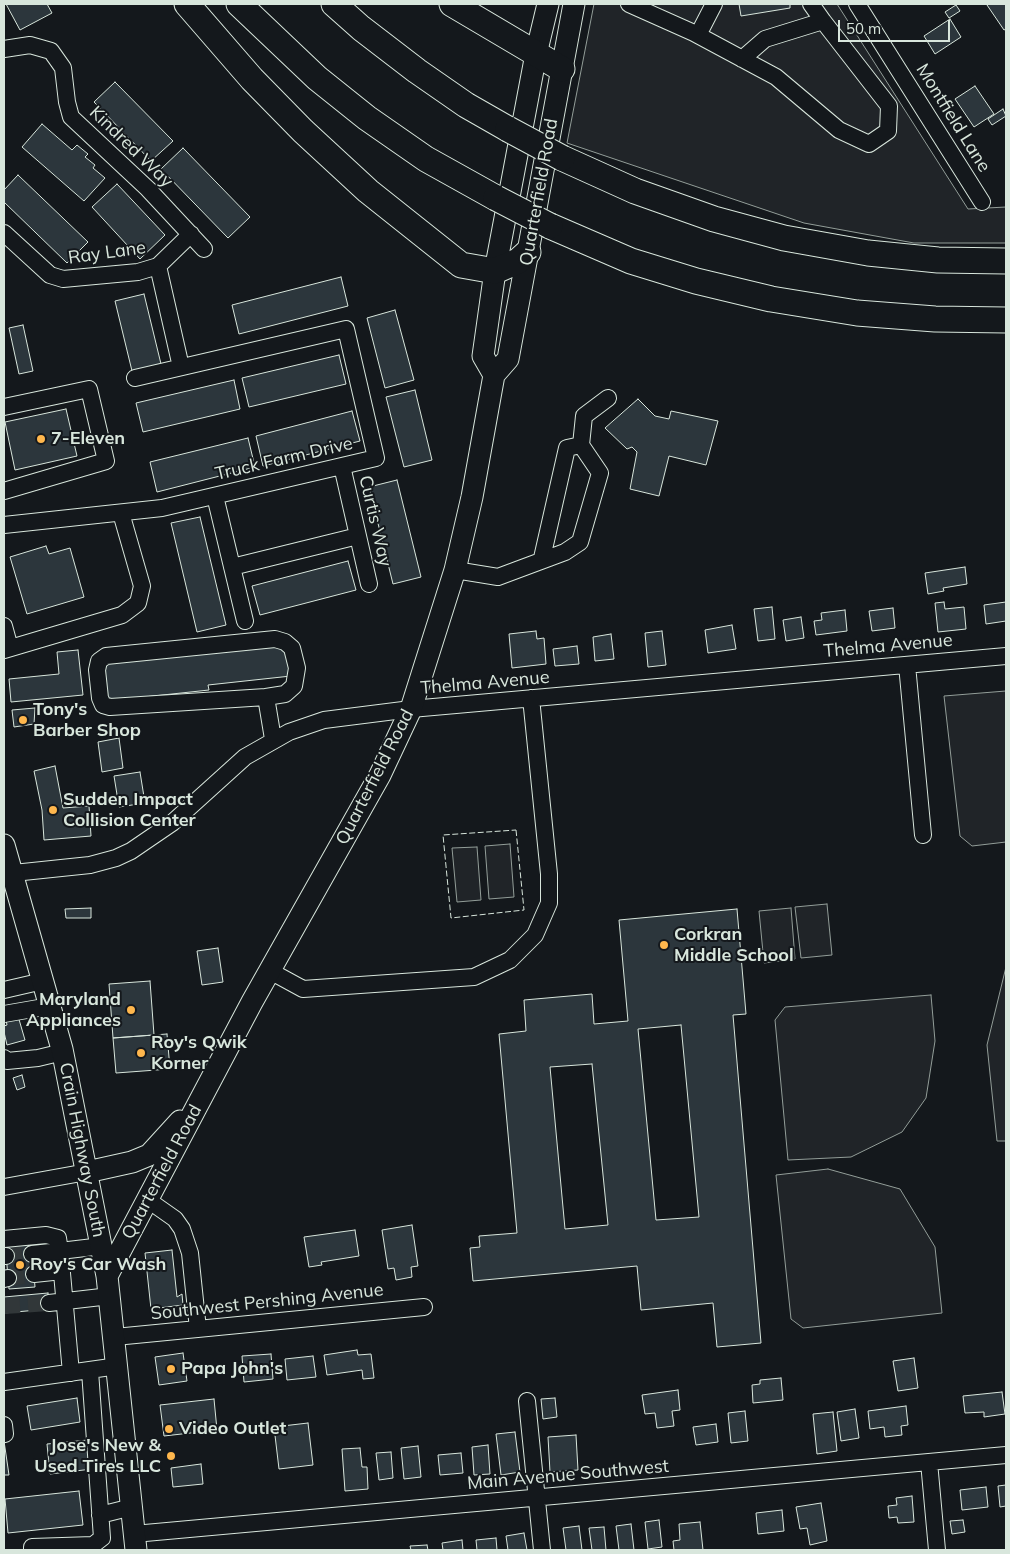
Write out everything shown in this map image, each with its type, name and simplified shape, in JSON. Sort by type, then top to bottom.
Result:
[{"type":"highway","points":[[187,4],[252,79],[303,130],[368,191],[461,265],[495,271],[518,261],[528,252]]},
{"type":"highway","points":[[238,4],[317,78],[367,118],[426,159],[550,226],[631,261],[696,281],[771,299],[857,313],[936,319],[1006,320]]},
{"type":"highway","points":[[334,4],[417,71],[466,106],[562,158],[635,191],[714,219],[784,238],[868,253],[928,259],[1006,261]]},
{"type":"highway","points":[[452,4],[562,69]]},
{"type":"main road","name":"Quarterfield Road","points":[[494,376],[483,356],[495,271],[536,54],[548,4]]},
{"type":"main road","name":"Quarterfield Road","points":[[109,1286],[148,1200],[203,1094],[380,775],[411,709],[455,570],[472,496],[494,376],[508,359],[574,4]]},
{"type":"main road","name":"Crain Highway South","points":[[4,845],[8,873],[43,981],[63,1052],[102,1246],[115,1337],[135,1542]]},
{"type":"main road","name":"Quarterfield Road","points":[[87,1172],[132,1162],[149,1155],[203,1094]]},
{"type":"street","points":[[629,4],[659,9],[698,35],[776,77],[839,130],[870,144],[888,131],[888,106],[811,4]]},
{"type":"street","points":[[698,35],[714,4]]},
{"type":"street","name":"Montfield Lane","points":[[857,4],[982,202]]},
{"type":"street","points":[[742,59],[765,39],[823,21]]},
{"type":"street","name":"Kindred Way","points":[[4,49],[30,45],[51,51],[63,68],[67,102],[72,117],[129,170],[204,249]]},
{"type":"street","name":"Ray Lane","points":[[4,233],[50,275],[63,279],[138,272],[158,266],[190,234]]},
{"type":"street","points":[[158,266],[181,368]]},
{"type":"street","name":"Truck Farm Drive","points":[[5,521],[162,508],[376,458],[346,329],[135,378]]},
{"type":"street","points":[[4,407],[88,389],[106,461],[4,491]]},
{"type":"street","points":[[455,570],[498,577],[542,558],[565,552],[580,542],[600,473],[581,445],[584,416],[608,398]]},
{"type":"street","points":[[542,558],[567,448],[581,445]]},
{"type":"street","name":"Curtis Way","points":[[342,466],[369,584]]},
{"type":"street","points":[[215,496],[245,621]]},
{"type":"street","points":[[4,626],[7,649],[122,615],[138,603],[142,586],[121,512]]},
{"type":"street","points":[[232,567],[358,536]]},
{"type":"street","points":[[275,639],[285,642],[292,648],[297,668],[294,686],[285,694],[266,697],[110,707],[103,705],[100,698],[97,670],[99,661],[106,656],[275,639]]},
{"type":"street","name":"Thelma Avenue","points":[[8,873],[90,865],[116,858],[131,851],[172,823],[245,757],[274,739],[301,727],[324,720],[411,709],[1006,656]]},
{"type":"street","points":[[907,664],[923,835]]},
{"type":"street","points":[[266,697],[274,739]]},
{"type":"street","points":[[270,971],[303,989],[474,977],[510,960],[534,935],[549,903],[549,874],[531,698]]},
{"type":"street","points":[[4,990],[43,981]]},
{"type":"street","points":[[4,1014],[50,1006]]},
{"type":"street","points":[[4,1058],[7,1061],[30,1059],[63,1052]]},
{"type":"street","points":[[4,1187],[87,1172]]},
{"type":"street","points":[[148,1200],[175,1219],[182,1229],[190,1253],[198,1329]]},
{"type":"street","points":[[4,1240],[46,1235],[58,1238],[62,1271],[57,1302],[71,1373]]},
{"type":"street","points":[[32,1254],[102,1246]]},
{"type":"street","points":[[34,1274],[62,1271]]},
{"type":"street","points":[[57,1302],[109,1286]]},
{"type":"street","name":"Southwest Pershing Avenue","points":[[115,1337],[424,1306]]},
{"type":"street","points":[[4,1382],[90,1372],[118,1366]]},
{"type":"street","points":[[32,1550],[32,1548],[93,1545],[102,1538],[90,1372]]},
{"type":"street","points":[[527,1401],[542,1550]]},
{"type":"street","name":"Main Avenue Southwest","points":[[135,1542],[537,1498],[1006,1455]]},
{"type":"street","points":[[929,1462],[937,1550]]},
{"type":"street","points":[[100,1515],[132,1507]]},
{"type":"shaded area","points":[[594,4],[837,4],[968,209],[1006,207],[1006,243],[914,243],[804,223],[567,143]]},
{"type":"shaded area","points":[[1006,691],[1006,842],[972,846],[960,836],[944,696]]},
{"type":"shaded area","points":[[510,844],[514,897],[489,899],[485,846]]},
{"type":"shaded area","points":[[477,847],[481,900],[457,902],[452,848]]},
{"type":"shaded area","points":[[827,904],[832,955],[801,958],[795,907]]},
{"type":"shaded area","points":[[791,908],[795,959],[764,963],[759,911]]},
{"type":"shaded area","points":[[1006,967],[1006,1141],[997,1141],[987,1045]]},
{"type":"shaded area","points":[[931,995],[935,1041],[926,1098],[902,1132],[851,1157],[788,1160],[775,1020],[785,1007]]},
{"type":"shaded area","points":[[828,1169],[900,1189],[935,1247],[942,1313],[803,1328],[791,1319],[776,1175]]},
{"type":"building","points":[[6,4],[47,4],[52,13],[20,30]]},
{"type":"building","points":[[739,4],[790,4],[790,8],[741,16]]},
{"type":"building","points":[[1006,4],[1006,29],[1004,30],[987,5]]},
{"type":"building","points":[[956,5],[960,11],[949,18],[945,12]]},
{"type":"building","points":[[950,19],[961,37],[935,54],[924,36]]},
{"type":"building","points":[[115,82],[173,141],[151,161],[94,102]]},
{"type":"building","points":[[975,86],[994,114],[974,127],[955,99]]},
{"type":"building","points":[[1003,109],[1006,116],[992,125],[988,119]]},
{"type":"building","points":[[42,124],[72,150],[77,145],[88,154],[85,157],[95,165],[93,168],[105,178],[84,201],[22,147]]},
{"type":"building","points":[[183,148],[250,217],[228,238],[161,169]]},
{"type":"building","points":[[18,175],[88,242],[67,263],[4,202],[4,190]]},
{"type":"building","points":[[117,184],[165,235],[140,259],[92,207]]},
{"type":"building","points":[[341,277],[348,306],[239,334],[232,305]]},
{"type":"building","points":[[144,294],[161,364],[132,371],[115,301]]},
{"type":"building","points":[[395,310],[414,380],[385,388],[367,318]]},
{"type":"building","points":[[23,325],[33,371],[19,374],[9,328]]},
{"type":"building","points":[[339,355],[346,384],[249,407],[242,378]]},
{"type":"building","points":[[234,380],[240,409],[143,432],[136,403]]},
{"type":"building","points":[[415,390],[432,460],[404,467],[386,397]]},
{"type":"building","points":[[638,399],[655,416],[669,419],[671,411],[718,421],[706,465],[669,456],[659,496],[630,489],[637,452],[632,447],[627,449],[605,428]]},
{"type":"building","name":"7-Eleven","points":[[66,409],[77,456],[15,470],[5,422]]},
{"type":"building","points":[[352,411],[360,441],[263,466],[256,436]]},
{"type":"building","points":[[248,438],[255,467],[157,492],[150,462]]},
{"type":"building","points":[[397,480],[421,577],[393,584],[369,487]]},
{"type":"building","points":[[200,517],[226,625],[197,632],[171,523]]},
{"type":"building","points":[[46,546],[49,554],[70,548],[84,597],[27,614],[10,557]]},
{"type":"building","points":[[348,561],[356,590],[260,615],[252,586]]},
{"type":"building","points":[[965,567],[967,584],[943,588],[944,591],[928,594],[925,573]]},
{"type":"building","points":[[944,602],[945,609],[964,607],[966,629],[938,632],[935,603]]},
{"type":"building","points":[[1006,602],[1006,621],[986,624],[984,605]]},
{"type":"building","points":[[772,607],[775,639],[758,641],[754,609]]},
{"type":"building","points":[[893,608],[895,628],[872,631],[869,611]]},
{"type":"building","points":[[845,610],[847,631],[816,635],[814,621],[822,620],[821,613]]},
{"type":"building","points":[[801,617],[804,638],[786,641],[783,620]]},
{"type":"building","points":[[732,625],[736,649],[708,653],[705,630]]},
{"type":"building","points":[[536,631],[537,639],[544,638],[546,664],[512,668],[509,634]]},
{"type":"building","points":[[662,631],[666,665],[648,667],[645,633]]},
{"type":"building","points":[[611,634],[614,659],[595,661],[593,637]]},
{"type":"building","points":[[288,644],[291,676],[208,685],[209,690],[107,701],[103,664]]},
{"type":"building","points":[[577,646],[579,664],[555,666],[553,649]]},
{"type":"building","points":[[78,650],[83,695],[11,702],[9,679],[59,674],[57,652]]},
{"type":"building","name":"Tony's Barber Shop","points":[[35,708],[34,724],[14,727],[12,710]]},
{"type":"building","points":[[119,738],[123,768],[102,772],[98,742]]},
{"type":"building","points":[[55,766],[63,808],[89,806],[91,836],[44,840],[42,810],[34,771]]},
{"type":"building","points":[[140,772],[145,803],[119,807],[114,776]]},
{"type":"building","points":[[91,908],[91,918],[66,918],[65,909]]},
{"type":"building","points":[[737,909],[746,1014],[733,1015],[761,1343],[717,1347],[713,1303],[641,1310],[637,1266],[473,1281],[470,1248],[480,1247],[479,1236],[517,1233],[499,1034],[526,1031],[524,1000],[592,994],[594,1024],[628,1021],[619,920]],"holes":[[[681,1025],[699,1217],[656,1220],[638,1029]],[[592,1064],[608,1225],[565,1229],[550,1067]]]},
{"type":"building","points":[[218,948],[223,982],[202,985],[197,951]]},
{"type":"building","name":"Maryland Appliances","points":[[150,981],[154,1035],[113,1038],[109,984]]},
{"type":"building","points":[[18,1016],[25,1040],[7,1045],[4,1032],[4,1026],[7,1025],[6,1020]]},
{"type":"building","name":"Roy's Qwik Korner","points":[[167,1034],[170,1069],[116,1073],[113,1038]]},
{"type":"building","points":[[22,1075],[25,1087],[17,1090],[13,1078]]},
{"type":"building","points":[[412,1225],[418,1266],[411,1267],[412,1277],[396,1280],[394,1268],[388,1269],[382,1230]]},
{"type":"building","points":[[355,1230],[359,1256],[321,1262],[322,1265],[309,1267],[304,1237]]},
{"type":"building","name":"Roy's Car Wash","points":[[31,1240],[35,1287],[9,1289],[5,1242]]},
{"type":"building","points":[[172,1250],[177,1297],[182,1294],[183,1305],[151,1309],[145,1253]]},
{"type":"building","points":[[48,1293],[49,1309],[4,1313],[4,1297]]},
{"type":"building","points":[[357,1350],[358,1355],[371,1354],[374,1378],[363,1379],[362,1370],[327,1375],[324,1355]]},
{"type":"building","name":"Papa John's","points":[[183,1353],[187,1381],[159,1385],[155,1357]]},
{"type":"building","points":[[271,1354],[273,1379],[244,1382],[242,1356]]},
{"type":"building","points":[[313,1356],[316,1377],[287,1380],[285,1359]]},
{"type":"building","points":[[914,1358],[918,1388],[898,1391],[893,1361]]},
{"type":"building","points":[[781,1378],[783,1400],[753,1403],[752,1385],[760,1384],[760,1380]]},
{"type":"building","points":[[678,1390],[680,1410],[672,1411],[674,1426],[657,1428],[655,1413],[645,1414],[642,1395]]},
{"type":"building","points":[[1002,1392],[1005,1414],[984,1417],[984,1412],[965,1413],[963,1396]]},
{"type":"building","points":[[77,1398],[80,1422],[31,1430],[27,1406]]},
{"type":"building","points":[[555,1398],[557,1417],[543,1419],[541,1399]]},
{"type":"building","points":[[214,1399],[217,1430],[164,1436],[160,1405]]},
{"type":"building","points":[[906,1406],[908,1425],[901,1426],[902,1435],[885,1437],[884,1427],[870,1429],[868,1411]]},
{"type":"building","points":[[855,1409],[859,1438],[841,1441],[837,1412]]},
{"type":"building","points":[[745,1411],[748,1441],[731,1443],[728,1413]]},
{"type":"building","points":[[833,1412],[837,1451],[817,1454],[813,1414]]},
{"type":"building","points":[[308,1423],[313,1465],[279,1469],[274,1427]]},
{"type":"building","points":[[716,1424],[718,1442],[696,1445],[693,1427]]},
{"type":"building","points":[[515,1432],[520,1472],[501,1475],[496,1434]]},
{"type":"building","points":[[576,1435],[578,1470],[550,1472],[548,1437]]},
{"type":"building","points":[[88,1440],[92,1469],[50,1474],[47,1444]]},
{"type":"building","points":[[4,1441],[9,1475],[4,1475]]},
{"type":"building","points":[[488,1445],[490,1474],[474,1475],[472,1447]]},
{"type":"building","points":[[418,1446],[421,1477],[404,1479],[401,1448]]},
{"type":"building","points":[[360,1448],[362,1467],[367,1467],[368,1489],[345,1491],[342,1449]]},
{"type":"building","points":[[391,1452],[393,1478],[379,1480],[376,1453]]},
{"type":"building","points":[[461,1453],[463,1473],[440,1475],[438,1455]]},
{"type":"building","points":[[201,1464],[203,1484],[173,1487],[171,1468]]},
{"type":"building","points":[[1006,1485],[1006,1506],[1000,1507],[998,1486]]},
{"type":"building","points":[[986,1487],[988,1507],[962,1510],[960,1490]]},
{"type":"building","points":[[79,1491],[83,1525],[8,1533],[5,1499]]},
{"type":"building","points":[[912,1496],[914,1522],[898,1523],[897,1517],[889,1518],[888,1506],[897,1505],[896,1498]]},
{"type":"building","points":[[821,1503],[827,1541],[810,1545],[807,1528],[800,1529],[796,1507]]},
{"type":"building","points":[[782,1510],[784,1531],[758,1534],[756,1513]]},
{"type":"building","points":[[659,1520],[662,1547],[648,1549],[645,1522]]},
{"type":"building","points":[[963,1520],[965,1532],[952,1534],[950,1521]]},
{"type":"building","points":[[700,1522],[703,1550],[674,1550],[673,1541],[680,1540],[679,1524]]},
{"type":"building","points":[[631,1524],[634,1550],[619,1550],[616,1526]]},
{"type":"building","points":[[579,1526],[582,1550],[566,1550],[563,1528]]},
{"type":"building","points":[[604,1527],[606,1550],[592,1550],[589,1528]]},
{"type":"building","points":[[524,1533],[527,1550],[508,1550],[506,1536]]},
{"type":"building","points":[[496,1538],[497,1550],[477,1550],[476,1540]]},
{"type":"building","points":[[462,1540],[463,1550],[443,1550],[442,1543]]},
{"type":"building","points":[[427,1545],[428,1550],[411,1550],[410,1546]]},
{"type":"tunnel","points":[[6,1256],[32,1254]]},
{"type":"tunnel","points":[[8,1278],[34,1274]]},
{"type":"tunnel","points":[[4,1306],[49,1303]]},
{"type":"fence","points":[[516,830],[524,910],[451,918],[443,835],[516,830]]},
{"type":"place","name":"7-Eleven","points":[[41,439]]},
{"type":"place","name":"Tony's Barber Shop","points":[[23,720]]},
{"type":"place","name":"Sudden Impact Collision Center","points":[[53,810]]},
{"type":"place","name":"Corkran Middle School","points":[[664,945]]},
{"type":"place","name":"Maryland Appliances","points":[[131,1010]]},
{"type":"place","name":"Roy's Qwik Korner","points":[[141,1053]]},
{"type":"place","name":"Roy's Car Wash","points":[[20,1265]]},
{"type":"place","name":"Papa John's","points":[[171,1369]]},
{"type":"place","name":"Video Outlet","points":[[169,1429]]},
{"type":"place","name":"Jose's New & Used Tires LLC","points":[[171,1456]]}]
